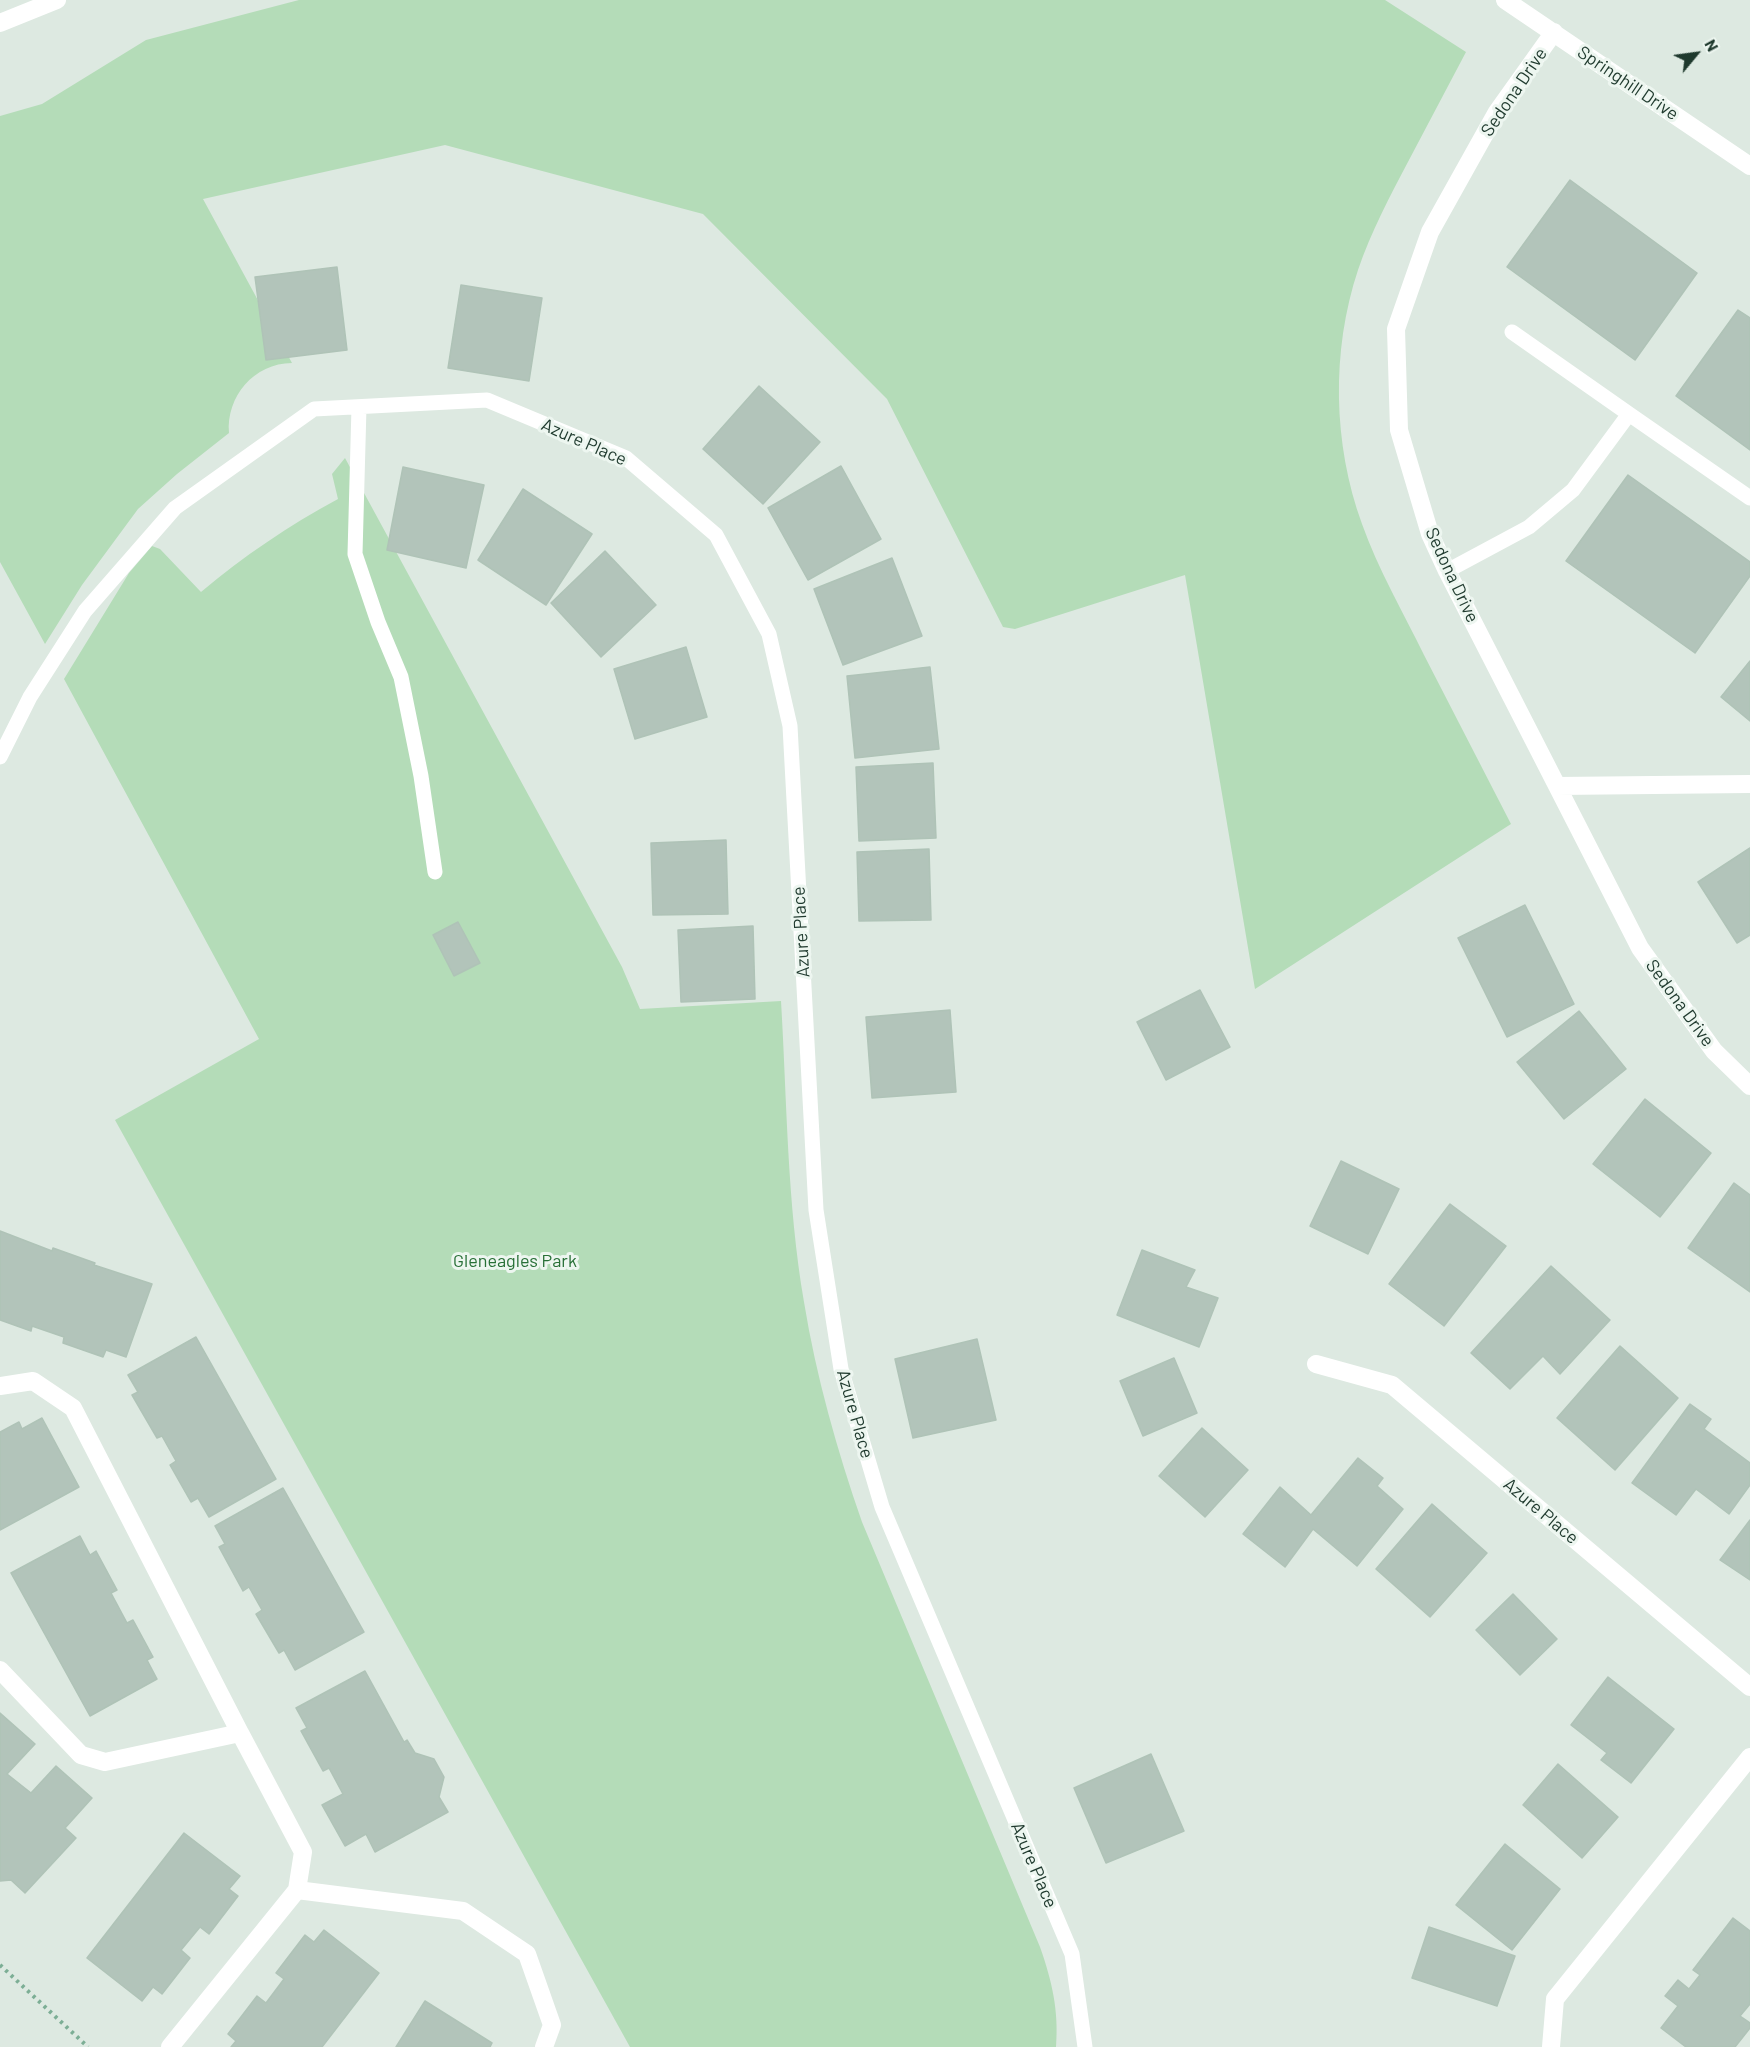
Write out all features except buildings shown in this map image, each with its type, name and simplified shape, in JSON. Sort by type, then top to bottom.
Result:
[{"type":"street","points":[[0,23],[57,0]]},
{"type":"street","name":"Springhill Drive","points":[[1505,0],[1750,166]]},
{"type":"street","name":"Sedona Drive","points":[[1554,32],[1497,112],[1430,232],[1396,329],[1399,430],[1430,534],[1447,571],[1640,948],[1714,1051],[1750,1086]]},
{"type":"street","points":[[1557,786],[1750,784]]},
{"type":"street","name":"Azure Place","points":[[1316,1364],[1392,1385],[1750,1688]]},
{"type":"street","points":[[0,1386],[33,1381],[73,1408],[303,1852],[297,1890],[170,2047]]},
{"type":"street","points":[[0,1670],[81,1755],[105,1761],[240,1733]]},
{"type":"street","points":[[1551,2047],[1555,1999],[1750,1757]]},
{"type":"street","points":[[297,1890],[463,1911],[527,1954],[552,2025],[544,2047]]},
{"type":"lane","points":[[1512,332],[1750,498]]},
{"type":"lane","name":"Azure Place","points":[[0,757],[30,697],[85,611],[175,508],[314,409],[487,400],[626,458],[716,535],[769,634],[790,726],[816,1210],[841,1369],[882,1507],[1072,1954],[1084,2047]]},
{"type":"lane","points":[[359,407],[355,554],[378,622],[401,677],[421,776],[435,873]]},
{"type":"lane","points":[[1447,571],[1529,527],[1574,489],[1629,414]]},
{"type":"path","points":[[0,1965],[88,2047]]},
{"type":"green space","points":[[299,0],[1385,0],[1466,52],[1388,201],[1358,270],[1343,333],[1339,397],[1345,462],[1352,493],[1375,557],[1511,824],[1255,989],[1185,575],[1015,629],[1003,627],[887,399],[703,214],[445,145],[203,199],[292,363],[266,369],[245,384],[232,407],[229,433],[177,474],[138,509],[82,585],[45,644],[0,562],[0,116],[42,104],[146,40]]},
{"type":"green space","name":"Gleneagles Park","points":[[345,458],[622,967],[640,1009],[781,1001],[788,1152],[798,1265],[809,1330],[828,1413],[862,1522],[1040,1947],[1054,1996],[1056,2047],[630,2047],[115,1120],[259,1039],[64,679],[129,573],[152,546],[160,549],[201,592],[267,542],[338,499],[332,474]]}]
